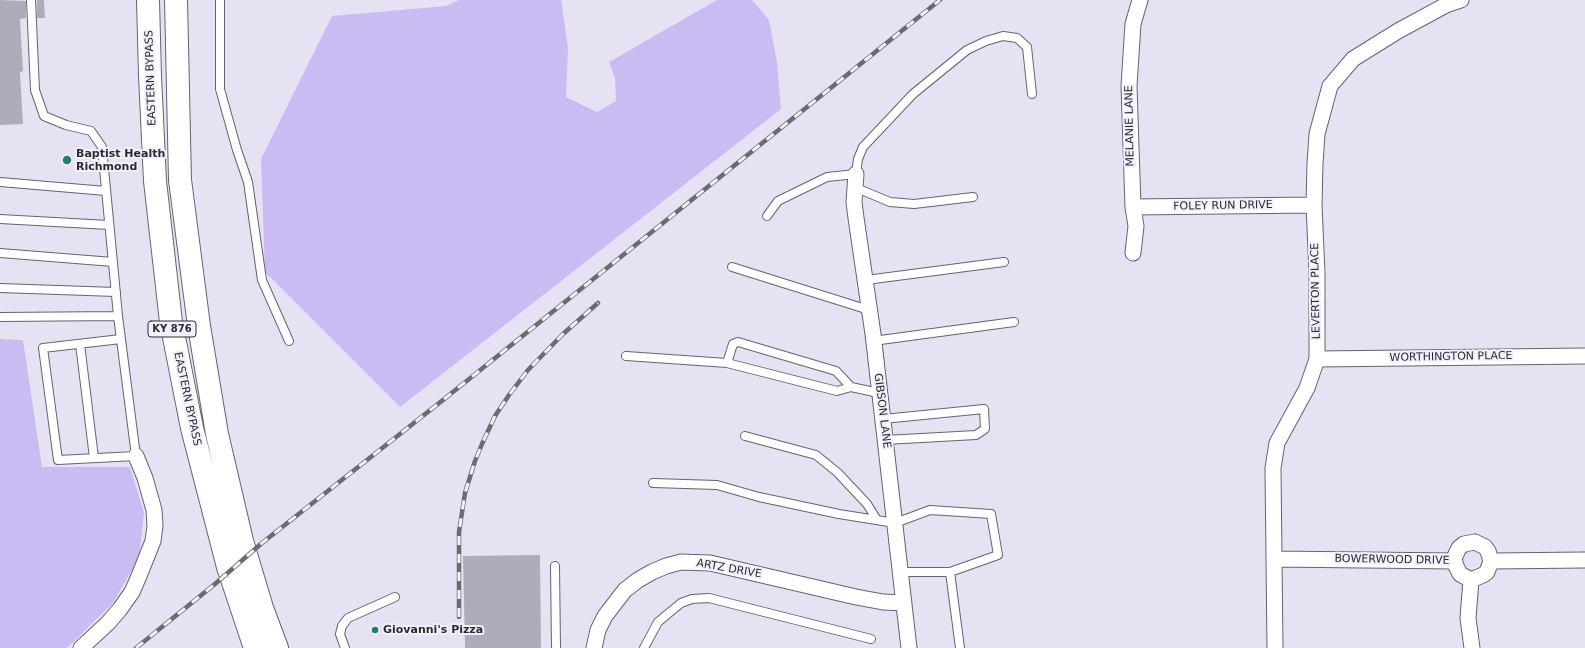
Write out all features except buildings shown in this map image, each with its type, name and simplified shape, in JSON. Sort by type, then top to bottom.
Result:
[{"type":"main road","name":"EASTERN BYPASS","points":[[148,0],[155,182],[171,322],[194,435],[228,567],[255,648]]},
{"type":"main road","name":"EASTERN BYPASS","points":[[176,0],[180,180],[199,326],[217,434],[242,541],[262,608],[278,648]]},
{"type":"street","name":"MELANIE LANE","points":[[1133,253],[1136,226],[1133,207],[1129,86],[1133,24],[1140,0]]},
{"type":"street","name":"LEVERTON PLACE","points":[[1275,648],[1273,468],[1277,443],[1307,388],[1317,359],[1317,272],[1314,205],[1315,164],[1317,134],[1330,86],[1353,59],[1398,31],[1446,5],[1461,0]]},
{"type":"street","name":"GIBSON LANE","points":[[855,180],[856,218],[866,280],[909,648]]},
{"type":"street","name":"FOLEY RUN DRIVE","points":[[1133,207],[1314,205]]},
{"type":"street","name":"WORTHINGTON PLACE","points":[[1317,359],[1585,356]]},
{"type":"street","points":[[81,648],[108,623],[120,609],[139,576],[153,541],[155,526],[154,510],[145,478],[136,456]]},
{"type":"street","points":[[1454,561],[1459,548],[1464,544],[1475,542],[1485,547],[1491,560],[1487,572],[1471,580],[1468,618],[1472,648]]},
{"type":"street","name":"BOWERWOOD DRIVE","points":[[1274,559],[1454,561],[1460,574],[1471,580]]},
{"type":"street","points":[[1491,560],[1585,560]]},
{"type":"street","name":"ARTZ DRIVE","points":[[594,648],[598,630],[605,616],[625,590],[652,572],[681,562],[696,562],[724,566],[856,597],[883,602],[904,603]]},
{"type":"lane","points":[[31,0],[35,90],[44,116],[66,125],[91,131],[102,146],[118,316],[121,339],[136,456],[58,460],[43,348],[121,339]]},
{"type":"lane","points":[[220,0],[220,89],[237,150],[248,182],[262,280],[289,341]]},
{"type":"lane","points":[[855,180],[858,159],[863,147],[913,94],[967,50],[986,41],[1003,36],[1017,38],[1026,47],[1032,94]]},
{"type":"lane","points":[[767,216],[778,201],[827,176],[855,180],[890,202],[914,204],[973,197]]},
{"type":"lane","points":[[0,182],[106,191]]},
{"type":"lane","points":[[0,219],[109,225]]},
{"type":"lane","points":[[0,253],[113,262]]},
{"type":"lane","points":[[866,280],[1004,262]]},
{"type":"lane","points":[[732,267],[869,310]]},
{"type":"lane","points":[[0,288],[116,292]]},
{"type":"lane","points":[[0,317],[118,316]]},
{"type":"lane","points":[[873,341],[1014,322]]},
{"type":"lane","points":[[727,363],[733,344],[738,342],[836,371],[851,387]]},
{"type":"lane","points":[[80,344],[94,458]]},
{"type":"lane","points":[[626,356],[727,363],[838,391],[851,387],[879,393]]},
{"type":"lane","points":[[883,419],[984,409],[985,429],[976,435],[885,440]]},
{"type":"lane","points":[[745,436],[816,455],[838,473],[867,504],[877,520]]},
{"type":"lane","points":[[653,483],[718,485],[759,497],[895,523],[930,510],[991,514],[998,555],[950,572],[900,572]]},
{"type":"lane","points":[[555,566],[556,648]]},
{"type":"lane","points":[[950,572],[960,648]]},
{"type":"lane","points":[[345,648],[340,634],[342,626],[348,618],[395,597]]},
{"type":"lane","points":[[644,648],[658,622],[675,608],[692,599],[709,598],[871,639]]},
{"type":"shaded area","points":[[459,0],[561,0],[568,48],[566,97],[597,112],[616,101],[615,78],[609,62],[717,0],[752,0],[769,20],[777,62],[781,109],[400,407],[265,272],[261,159],[332,16],[446,6]]},
{"type":"shaded area","points":[[0,339],[23,340],[42,467],[130,467],[144,513],[139,558],[112,604],[67,648],[0,648]]},
{"type":"railway","points":[[136,648],[215,584],[262,543],[443,400],[940,0]]},
{"type":"railway","points":[[459,617],[459,532],[465,493],[482,444],[495,416],[528,370],[563,334],[598,303]]},
{"type":"place","name":"Baptist Health Richmond","points":[[67,160]]},
{"type":"place","name":"Giovanni's Pizza","points":[[375,630]]}]
